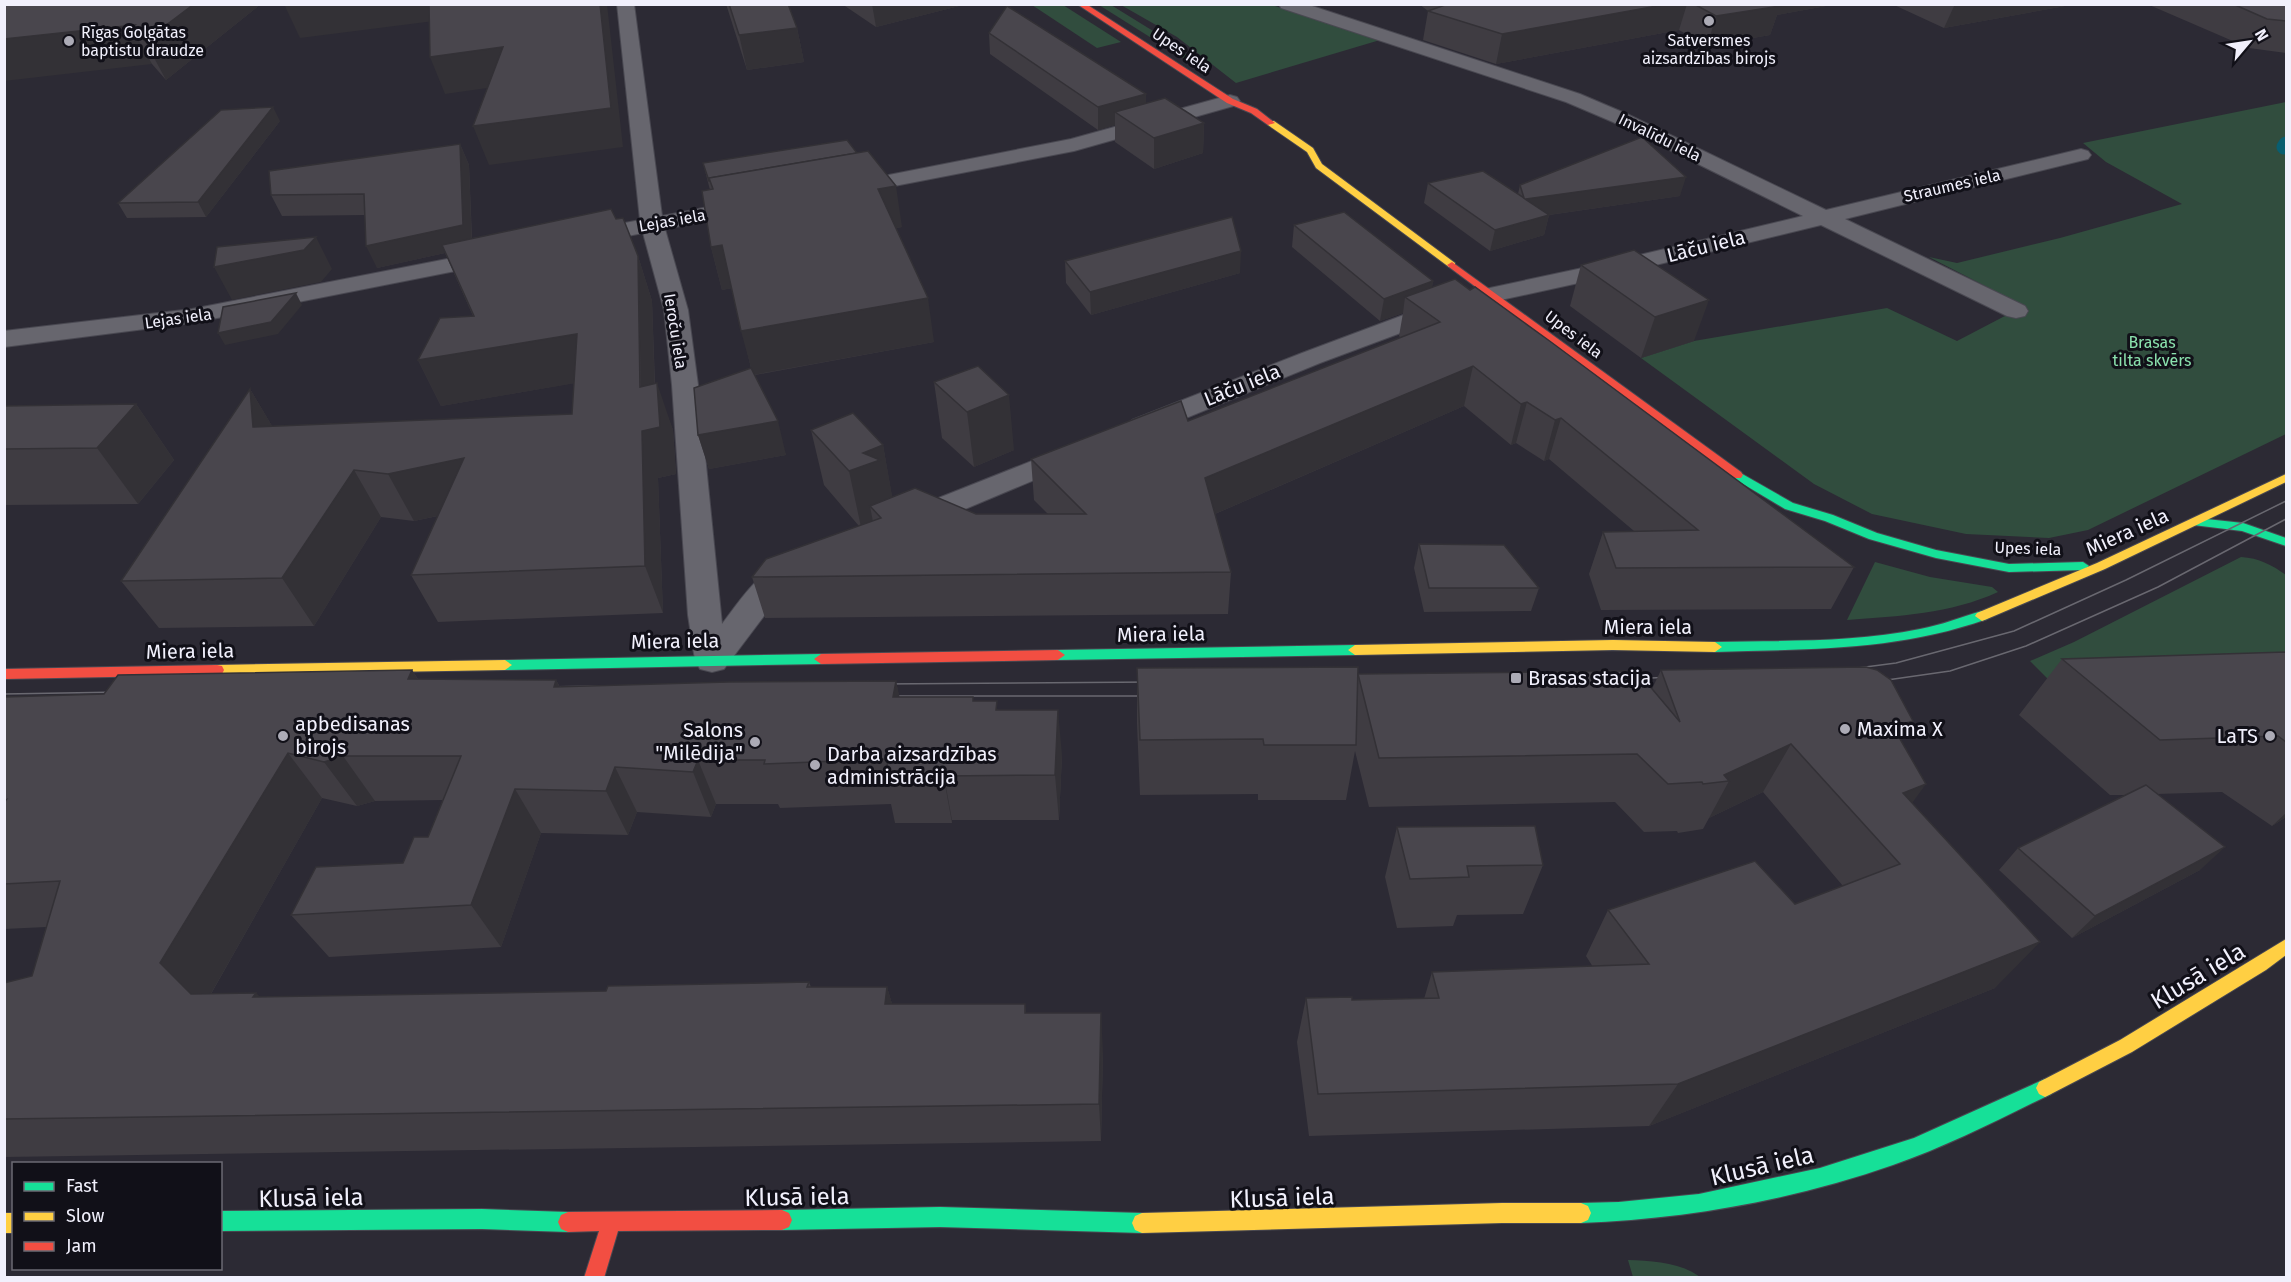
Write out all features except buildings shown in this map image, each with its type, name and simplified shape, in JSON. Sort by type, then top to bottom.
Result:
[{"type":"street","name":"Ieroču iela","points":[[625,4],[652,223],[676,310],[685,385],[704,615],[712,660]]},
{"type":"street","name":"Upes iela","points":[[1080,4],[1230,101],[1254,111],[1310,150],[1319,166],[1721,465],[1789,506],[1829,518],[1873,536],[1936,554],[1967,560],[2009,567],[2101,566]]},
{"type":"street","name":"Invalīdu iela","points":[[1287,4],[1573,98],[1620,118],[2016,311]]},
{"type":"street","points":[[831,192],[1074,146],[1230,101]]},
{"type":"street","name":"Straumes iela","points":[[1823,216],[2081,155]]},
{"type":"street","name":"Lejas iela","points":[[554,244],[652,223],[773,202]]},
{"type":"street","name":"Lāču iela","points":[[881,532],[1435,310],[1492,293],[1595,273],[1823,216]]},
{"type":"street","name":"Lejas iela","points":[[4,339],[236,309],[519,251]]},
{"type":"street","name":"Miera iela","points":[[4,674],[712,660],[1601,646],[1711,647],[1865,639],[1918,633],[1976,618],[2101,566],[2286,478]]},
{"type":"street","points":[[2197,522],[2248,527],[2265,531],[2286,542]]},
{"type":"street","points":[[712,660],[768,588],[794,568],[816,559]]},
{"type":"street","name":"Klusā iela","points":[[222,1221],[482,1219],[611,1223],[940,1217],[1173,1224],[1610,1213],[1748,1195],[1894,1155],[2052,1085],[2126,1046],[2260,965],[2286,946]]},
{"type":"street","points":[[594,1278],[611,1223]]},
{"type":"green space","points":[[1032,5],[1063,5],[1121,42],[1097,48]]},
{"type":"green space","points":[[1099,5],[1111,5],[1179,47],[1191,60],[1188,61]]},
{"type":"green space","points":[[1121,5],[1272,5],[1380,40],[1236,83],[1177,37]]},
{"type":"green space","name":"Brasas tilta skvērs","points":[[2286,102],[2286,434],[2088,530],[2049,538],[1966,534],[1872,514],[1814,484],[1641,358],[1694,341],[1887,308],[1957,341],[2024,306],[1929,257],[1957,263],[2060,238],[2182,204],[2106,162],[2083,143]]},
{"type":"green space","points":[[2241,557],[2265,563],[2286,575],[2286,692],[2064,688],[2047,678],[2030,661],[2074,642]]},
{"type":"green space","points":[[1875,562],[1930,577],[1992,587],[1998,592],[1943,609],[1847,620]]},
{"type":"green space","points":[[1628,1260],[1675,1265],[1700,1277],[1633,1277]]},
{"type":"tram line","points":[[1850,669],[1896,663],[2014,631],[2126,580],[2286,501]]},
{"type":"tram line","points":[[1873,682],[1950,671],[2026,646],[2158,587],[2286,519]]},
{"type":"tram line","points":[[1628,679],[1673,677]]},
{"type":"tram line","points":[[881,684],[1154,682]]},
{"type":"tram line","points":[[542,687],[605,686]]},
{"type":"tram line","points":[[4,694],[122,692]]},
{"type":"tram line","points":[[883,696],[1153,696]]},
{"type":"traffic: fast","points":[[1737,475],[1789,506],[1829,518],[1873,536],[1936,554],[2009,568],[2083,566]]},
{"type":"traffic: fast","points":[[2197,522],[2243,527],[2286,542]]},
{"type":"traffic: fast","points":[[1715,647],[1885,639],[1951,627],[1982,616]]},
{"type":"traffic: fast","points":[[1058,655],[1355,650]]},
{"type":"traffic: fast","points":[[505,665],[821,659]]},
{"type":"traffic: fast","points":[[1581,1213],[1658,1209],[1699,1203],[1820,1178],[1914,1148],[2045,1088]]},
{"type":"traffic: fast","points":[[782,1220],[940,1217],[1142,1223]]},
{"type":"traffic: fast","points":[[222,1221],[482,1219],[568,1222]]},
{"type":"traffic: slow","points":[[1271,123],[1310,150],[1319,166],[1452,265]]},
{"type":"traffic: slow","points":[[1982,616],[2101,566],[2286,478]]},
{"type":"traffic: slow","points":[[1355,650],[1613,645],[1715,647]]},
{"type":"traffic: slow","points":[[217,670],[505,665]]},
{"type":"traffic: slow","points":[[2045,1088],[2126,1046],[2260,965],[2286,946]]},
{"type":"traffic: slow","points":[[1142,1223],[1581,1213]]},
{"type":"traffic: slow","points":[[4,1223],[12,1223]]},
{"type":"traffic: jam","points":[[1080,4],[1230,101],[1254,111],[1271,123]]},
{"type":"traffic: jam","points":[[1452,265],[1737,475]]},
{"type":"traffic: jam","points":[[821,659],[1058,655]]},
{"type":"traffic: jam","points":[[4,674],[217,670]]},
{"type":"traffic: jam","points":[[568,1222],[782,1220]]},
{"type":"traffic: jam","points":[[594,1278],[611,1223]]},
{"type":"place","name":"Satversmes aizsardzības birojs","points":[[1709,21]]},
{"type":"place","name":"Rīgas Golgātas baptistu draudze","points":[[69,41]]},
{"type":"place","name":"Brasas stacija","points":[[1516,678]]},
{"type":"place","name":"Maxima X","points":[[1845,729]]},
{"type":"place","name":"apbedisanas birojs","points":[[283,736]]},
{"type":"place","name":"LaTS","points":[[2270,736]]},
{"type":"place","name":"Salons \"Milēdija\"","points":[[755,742]]},
{"type":"place","name":"Darba aizsardzības administrācija","points":[[815,765]]}]
